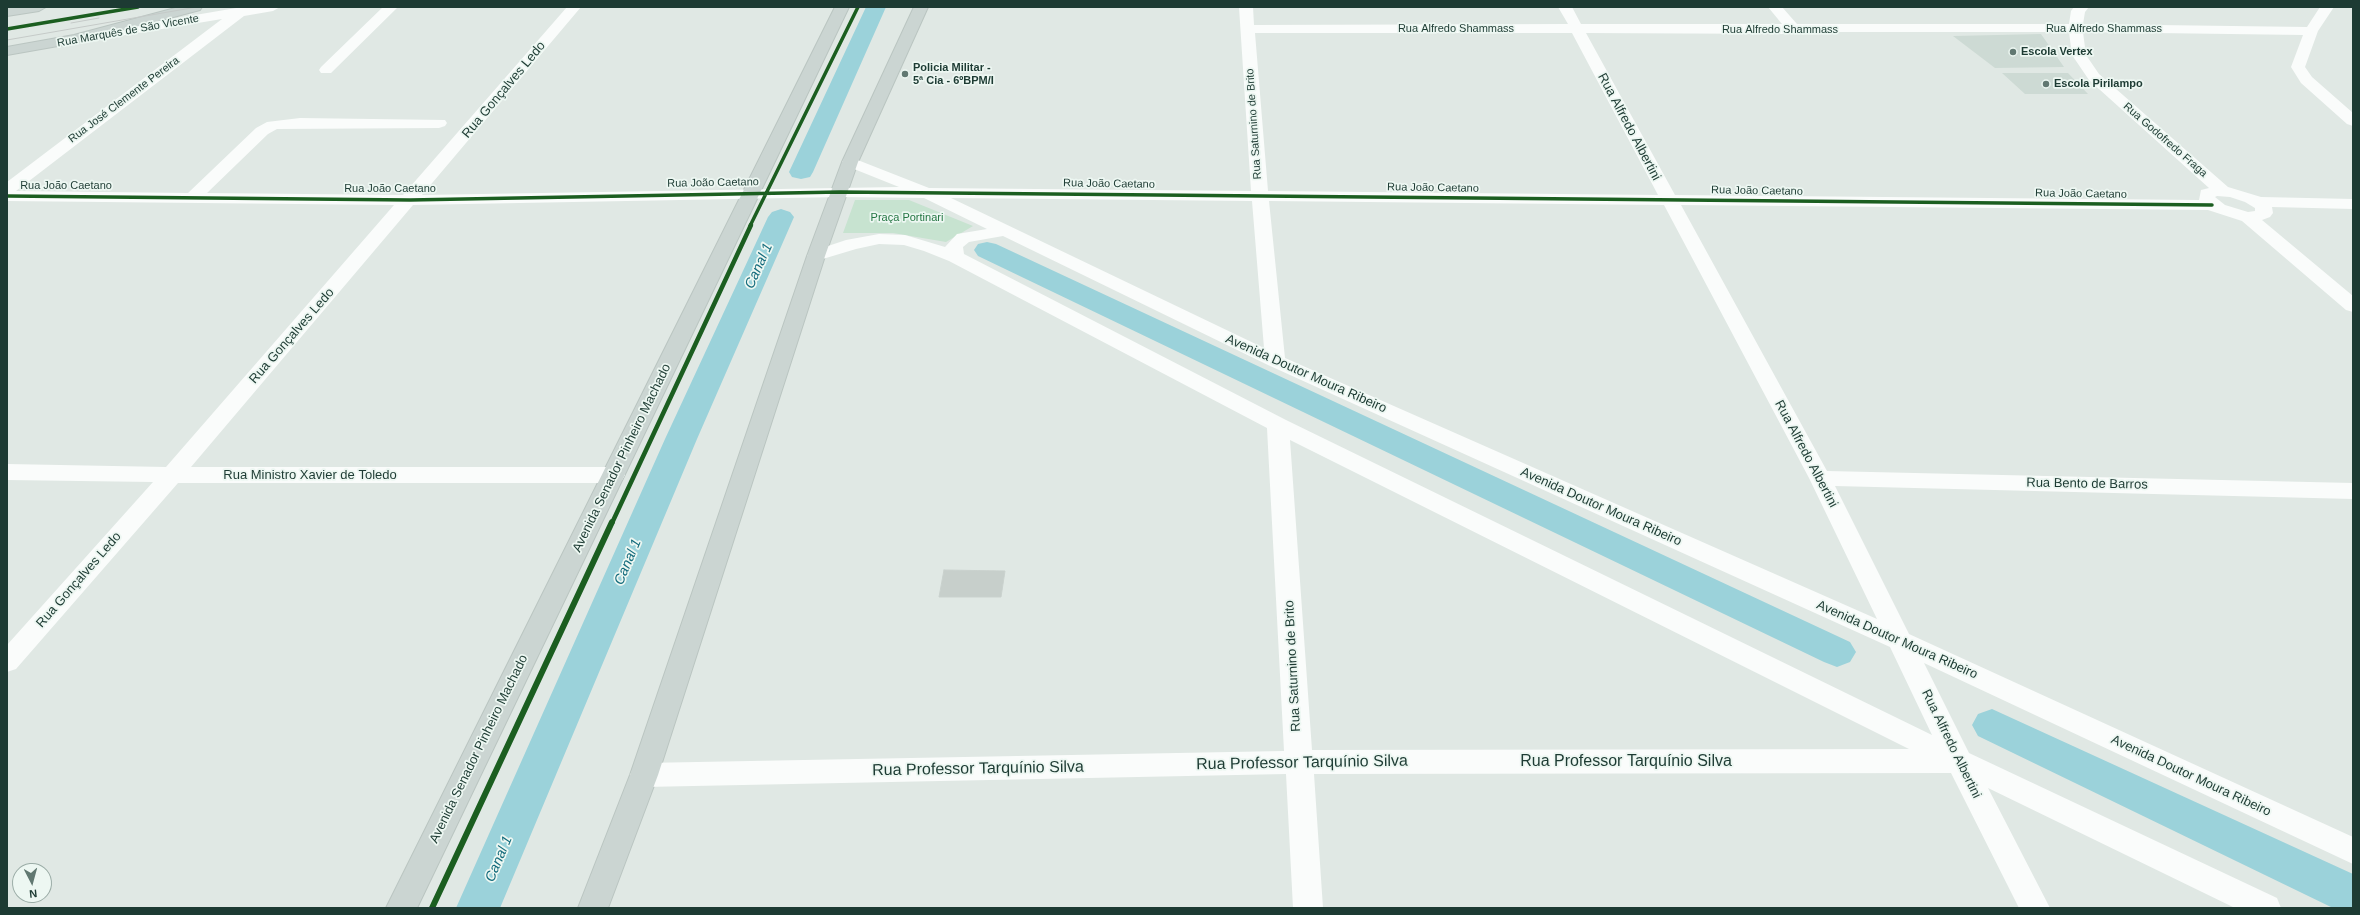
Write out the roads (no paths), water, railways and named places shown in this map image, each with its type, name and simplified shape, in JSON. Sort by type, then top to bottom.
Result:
[{"type":"main road","points":[[7,12],[39,7]]},
{"type":"main road","points":[[75,40],[195,7]]},
{"type":"main road","name":"Avenida Senador Pinheiro Machado","points":[[401,908],[614,475],[759,192],[842,7]]},
{"type":"main road","points":[[592,908],[644,775],[816,256],[834,192],[850,162],[921,7]]},
{"type":"main road","name":"Rua Marquês de São Vicente","points":[[7,51],[75,40]]},
{"type":"street","name":"Rua Marquês de São Vicente","points":[[75,40],[273,7]]},
{"type":"street","points":[[326,70],[392,7]]},
{"type":"street","name":"Rua Gonçalves Ledo","points":[[7,662],[172,475],[410,200],[574,7]]},
{"type":"street","name":"Rua Saturnino de Brito","points":[[1246,7],[1260,196],[1275,361]]},
{"type":"street","name":"Rua Alfredo Albertini","points":[[1565,7],[1668,200],[1820,478],[1954,751],[2035,908]]},
{"type":"street","points":[[1775,7],[1794,30]]},
{"type":"street","points":[[2327,7],[2311,31],[2298,67],[2306,80],[2353,121]]},
{"type":"street","name":"Rua Godofredo Fraga","points":[[2076,8],[2075,28],[2079,55],[2094,78],[2223,191]]},
{"type":"street","name":"Rua José Clemente Pereira","points":[[7,190],[242,11]]},
{"type":"street","name":"Rua Alfredo Shammass","points":[[1248,28],[1794,30],[2075,28],[2311,31]]},
{"type":"street","points":[[192,197],[262,131],[273,126],[300,122],[439,123]]},
{"type":"street","name":"Avenida Doutor Moura Ribeiro","points":[[850,162],[925,192],[1003,231],[1275,361],[1906,651],[2353,851]]},
{"type":"street","points":[[2212,205],[2208,201],[2207,194],[2223,191],[2242,194],[2259,202],[2263,206],[2264,213],[2261,215],[2248,217]]},
{"type":"street","name":"Rua João Caetano","points":[[7,196],[410,200],[759,192],[925,192],[2212,205],[2228,213],[2248,217]]},
{"type":"street","points":[[2259,202],[2353,204]]},
{"type":"street","points":[[2248,217],[2353,306]]},
{"type":"street","points":[[956,257],[954,246],[963,238],[1003,231]]},
{"type":"street","points":[[816,256],[852,244],[879,239],[905,240],[930,247],[956,257],[1278,425],[1954,751],[2266,908]]},
{"type":"street","name":"Rua Saturnino de Brito","points":[[1278,425],[1308,908]]},
{"type":"street","name":"Rua Ministro Xavier de Toledo","points":[[7,472],[172,475],[614,475]]},
{"type":"street","name":"Rua Bento de Barros","points":[[1820,478],[2353,491]]},
{"type":"street","name":"Rua Professor Tarquínio Silva","points":[[644,775],[1954,751]]},
{"type":"waterway","name":"Canal 1","points":[[801,172],[876,7]]},
{"type":"waterway","name":"Canal 1","points":[[478,908],[681,439],[781,217]]},
{"type":"waterway","points":[[987,250],[1837,652]]},
{"type":"waterway","points":[[1992,725],[2353,896]]},
{"type":"tram line","points":[[7,40],[197,7]]},
{"type":"tram line","points":[[71,23],[99,18]]},
{"type":"place","name":"Escola Vertex","points":[[2013,52]]},
{"type":"place","name":"Policia Militar - 5ª Cia - 6ºBPM/I","points":[[905,74]]},
{"type":"place","name":"Escola Pirilampo","points":[[2046,84]]},
{"type":"park label","name":"Praça Portinari","points":[[907,218]]}]
